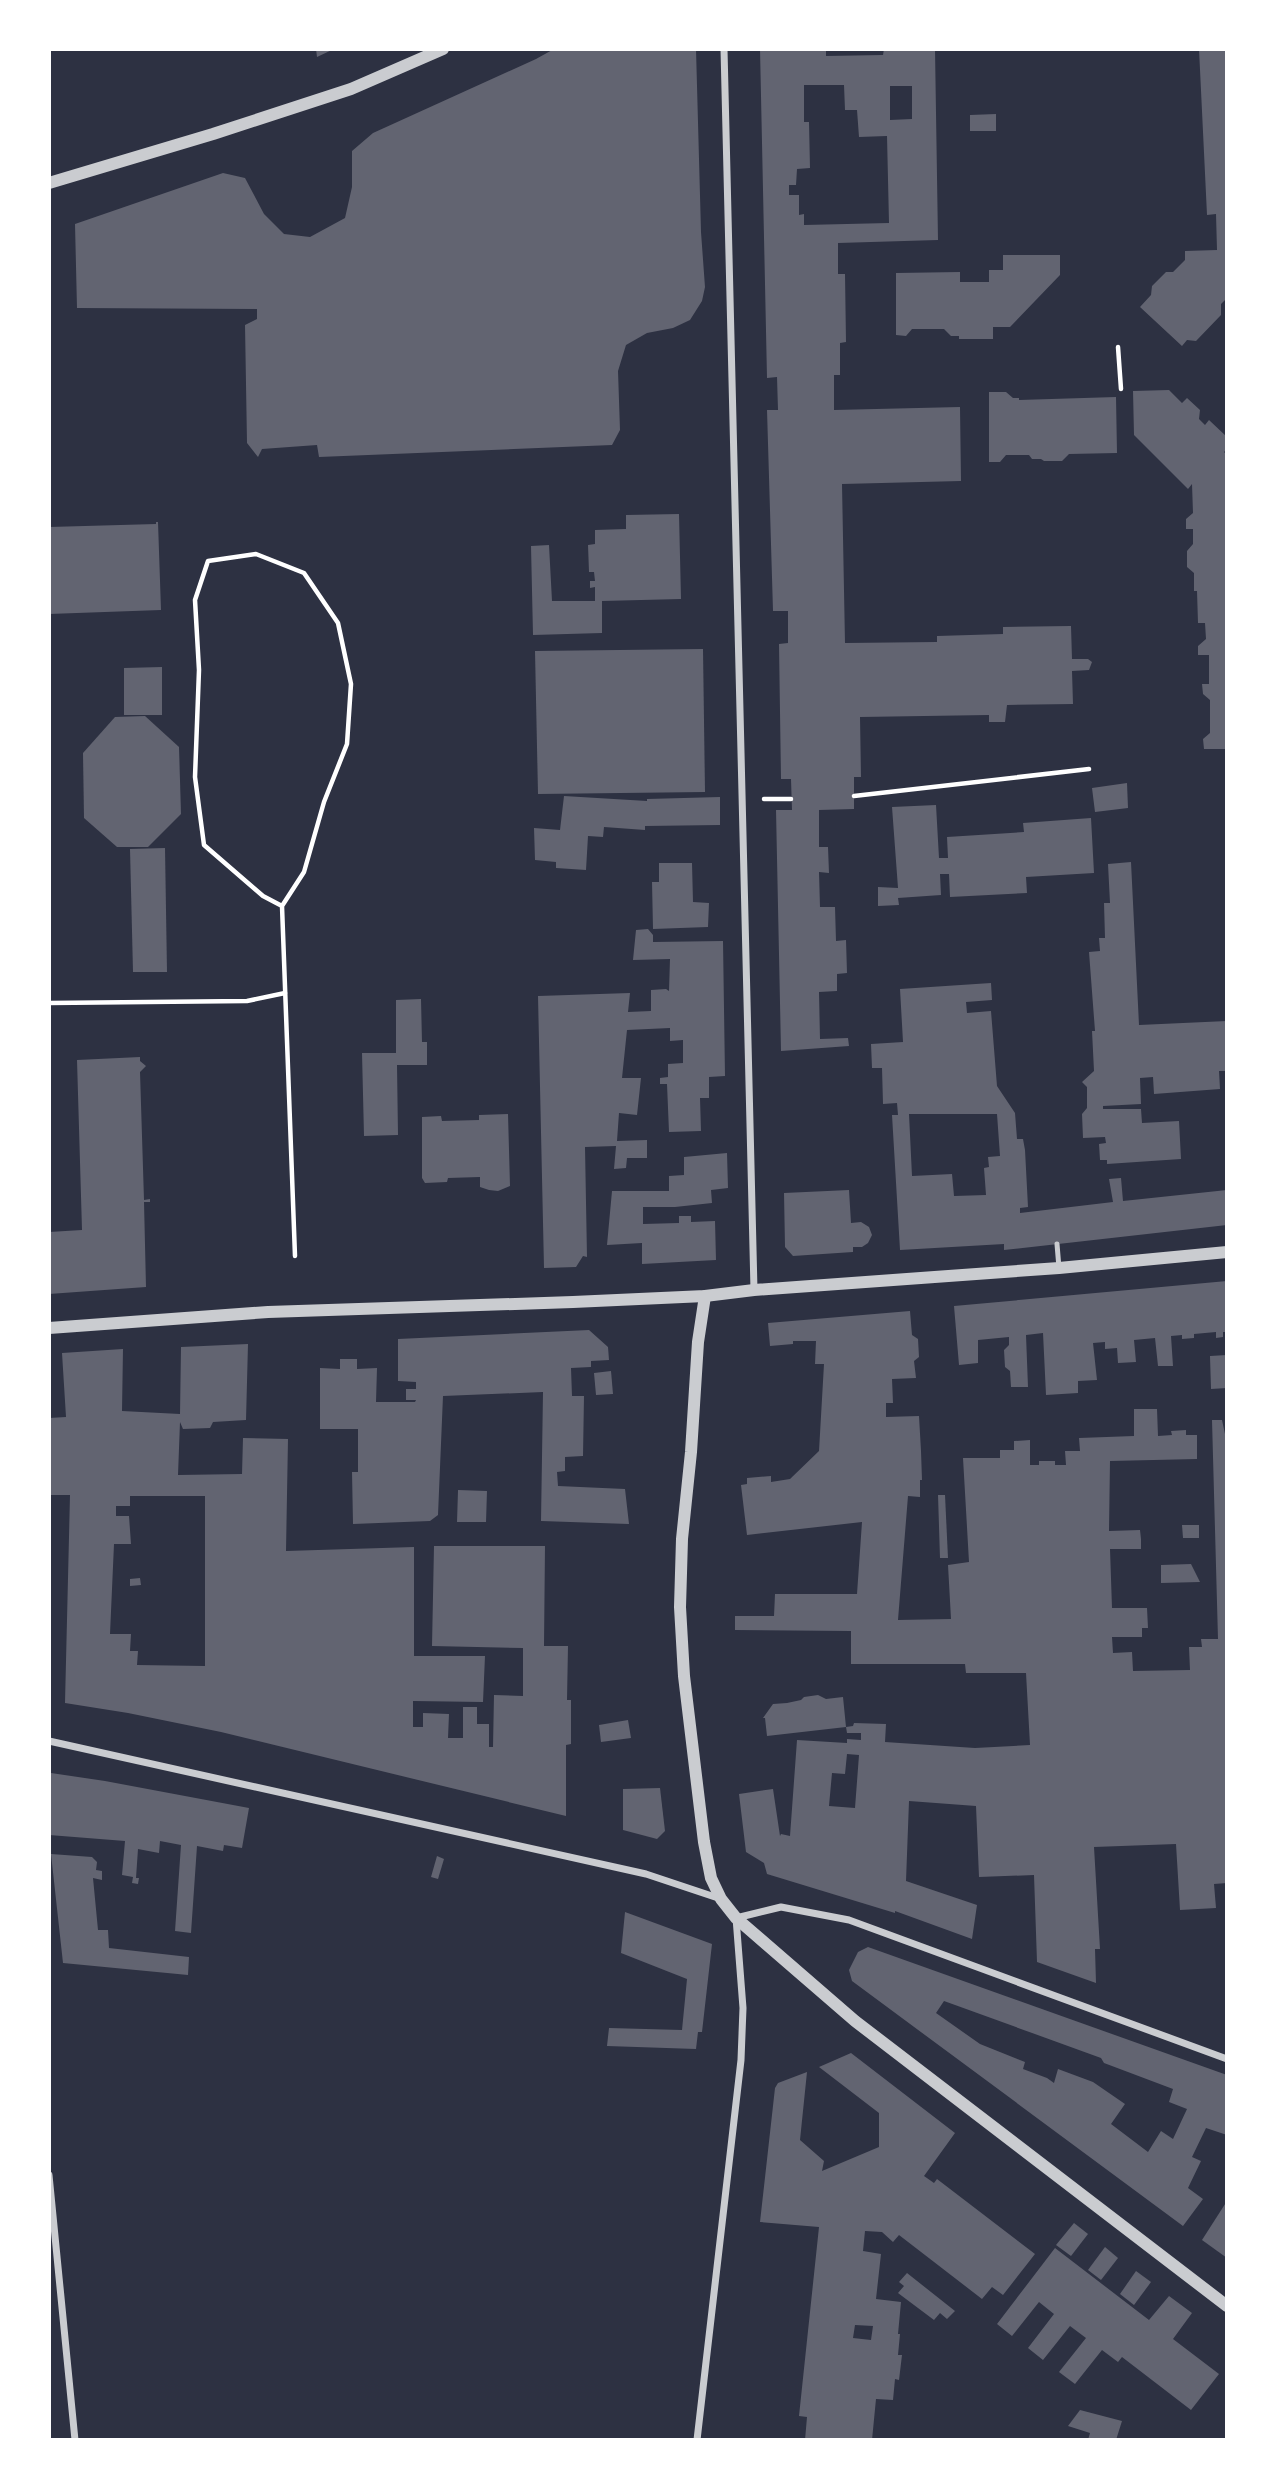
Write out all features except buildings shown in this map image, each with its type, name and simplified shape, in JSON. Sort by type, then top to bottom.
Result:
[{"type":"street","points":[[49,183],[351,89],[443,49]]},
{"type":"street","points":[[724,49],[754,1290]]},
{"type":"street","points":[[49,1328],[268,1312],[440,1308],[705,1296],[1227,1252]]},
{"type":"street","points":[[705,1296],[699,1333],[682,1539],[680,1607],[684,1676],[704,1842],[711,1878],[721,1899],[736,1918],[855,2021],[1227,2306]]},
{"type":"street","points":[[49,1741],[646,1874],[721,1899]]},
{"type":"street","points":[[736,1918],[781,1907],[849,1920],[1227,2059]]},
{"type":"street","points":[[697,2440],[741,2060],[743,2008],[736,1918]]},
{"type":"street","points":[[49,2175],[75,2440]]},
{"type":"lane","points":[[1057,1244],[1059,1268]]},
{"type":"path","points":[[1118,347],[1121,389]]},
{"type":"path","points":[[282,906],[263,896],[204,845],[195,777],[199,670],[195,600],[208,561],[256,554],[304,573],[338,623],[351,684],[347,744],[324,802],[304,872],[282,906],[295,1256]]},
{"type":"path","points":[[854,796],[1089,769]]},
{"type":"path","points":[[49,1003],[247,1001],[285,993]]}]
